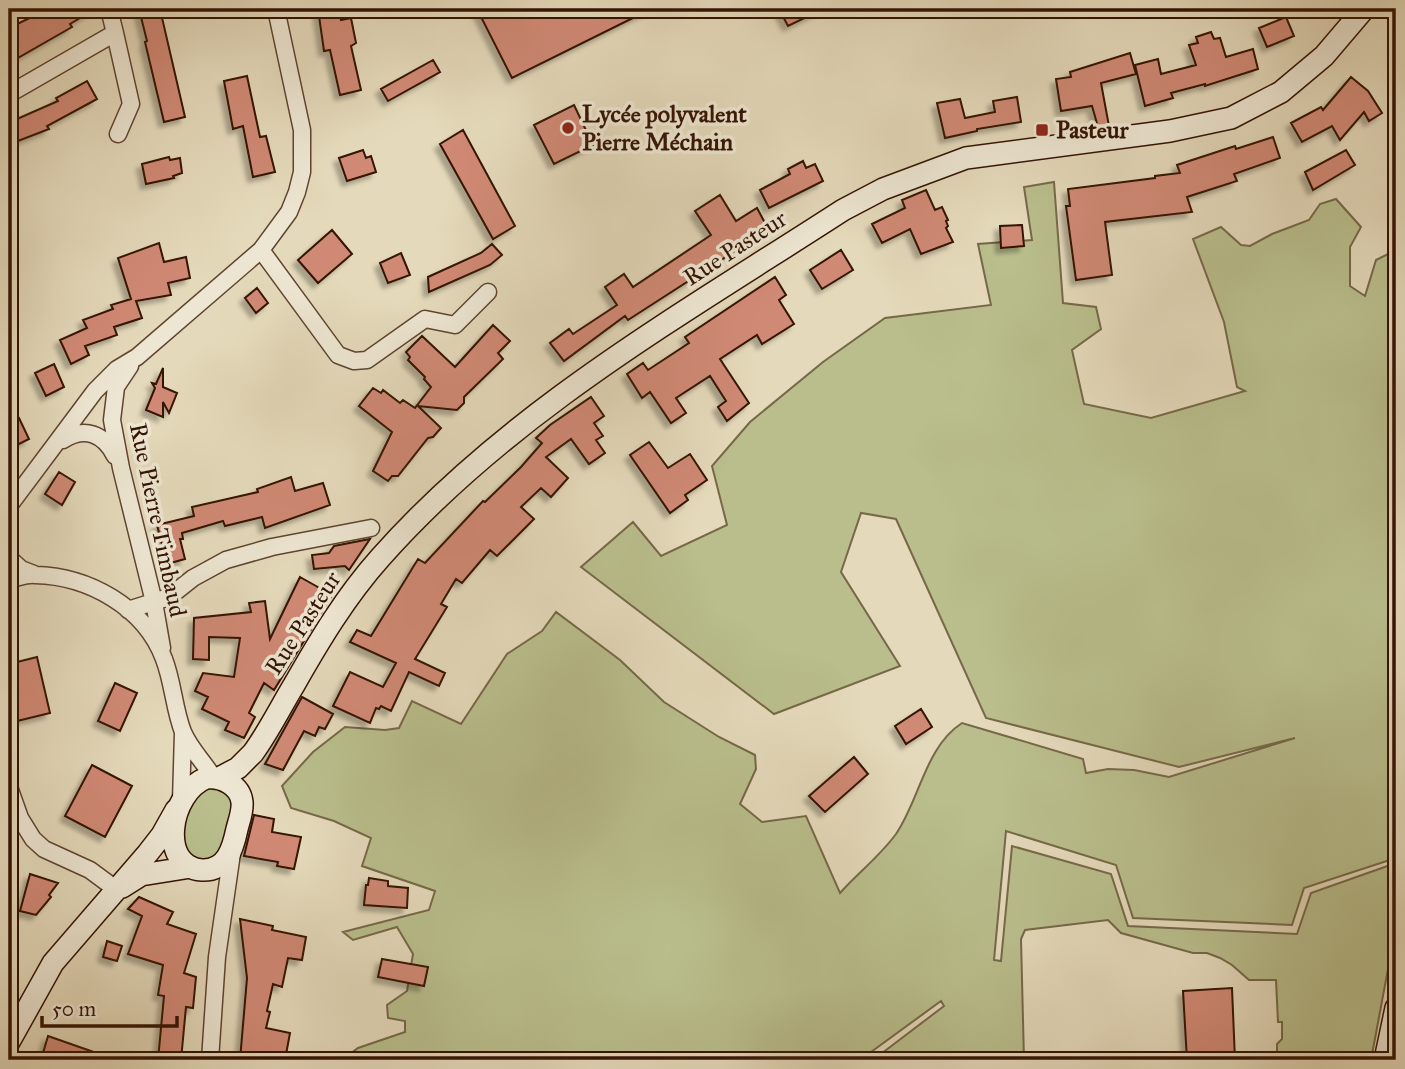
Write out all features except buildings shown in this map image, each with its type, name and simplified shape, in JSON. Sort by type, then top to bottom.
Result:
[{"type":"main road","name":"Rue Pasteur","points":[[216,777],[231,773],[245,763],[262,741],[328,628],[379,559],[440,495],[482,456],[595,370],[843,210],[917,174],[966,158],[1170,131],[1231,118],[1281,92],[1324,56],[1364,9]]},
{"type":"main road","name":"Rue Pasteur","points":[[242,806],[262,741]]},
{"type":"main road","points":[[9,1042],[53,963],[162,835],[190,786],[206,778],[216,777],[239,792],[242,806],[232,853],[224,862],[211,869],[191,867],[141,875],[117,890]]},
{"type":"main road","points":[[178,805],[173,840],[181,858],[191,867]]},
{"type":"main road","points":[[1385,1060],[1395,1018]]},
{"type":"street","points":[[110,9],[131,104],[118,134]]},
{"type":"street","name":"Rue Pierre Timbaud","points":[[163,657],[155,602],[121,468],[112,420],[113,400],[123,374],[137,357],[261,250],[289,212],[302,172],[302,130],[276,9]]},
{"type":"street","points":[[9,94],[115,33]]},
{"type":"street","points":[[261,250],[338,355],[354,361],[367,360],[425,319],[455,325],[488,292]]},
{"type":"street","name":"Rue Pierre Timbaud","points":[[11,496],[59,442],[96,391],[117,369],[137,357]]},
{"type":"street","points":[[59,442],[80,432],[97,435],[111,447],[121,468]]},
{"type":"street","points":[[128,610],[169,597],[193,578],[226,560],[272,547],[371,528]]},
{"type":"street","points":[[9,558],[21,569],[34,575],[98,589],[114,598],[146,630],[163,657],[183,733],[178,805]]},
{"type":"street","points":[[9,579],[34,575]]},
{"type":"street","points":[[183,733],[216,777]]},
{"type":"street","points":[[9,787],[26,830],[44,849],[90,870],[117,890]]},
{"type":"street","points":[[210,1060],[217,957],[232,853]]},
{"type":"green space","points":[[1054,182],[1063,303],[1096,307],[1101,329],[1072,350],[1084,404],[1151,418],[1245,391],[1237,387],[1224,322],[1193,239],[1221,227],[1241,245],[1250,246],[1272,234],[1309,220],[1320,204],[1336,199],[1361,227],[1350,247],[1350,286],[1365,296],[1376,260],[1396,250],[1396,858],[1304,888],[1292,925],[1133,918],[1116,865],[1006,831],[994,960],[1001,961],[1012,846],[1111,874],[1128,926],[1297,934],[1311,893],[1396,863],[1396,926],[1371,1060],[1277,1060],[1277,1044],[1282,1039],[1282,1022],[1278,1022],[1276,980],[1249,980],[1220,958],[1121,933],[1108,920],[1025,930],[1021,939],[1024,1060],[873,1060],[944,1006],[941,1001],[860,1060],[342,1060],[358,1048],[405,1032],[405,1021],[388,1018],[387,1005],[407,991],[413,954],[397,927],[353,940],[343,932],[429,910],[435,891],[362,866],[371,838],[334,821],[291,808],[282,786],[313,752],[345,727],[385,730],[399,728],[412,701],[461,724],[507,654],[542,631],[556,612],[620,660],[664,702],[719,737],[755,755],[756,769],[740,804],[762,822],[806,816],[840,893],[896,834],[931,759],[950,733],[962,723],[1083,759],[1086,773],[1108,769],[1134,770],[1169,777],[1295,738],[1179,767],[986,718],[896,519],[861,513],[841,572],[900,666],[774,714],[581,567],[633,522],[661,556],[727,525],[712,466],[750,422],[823,362],[885,318],[991,305],[978,244],[1032,240],[1024,187]]},
{"type":"green space","points":[[216,784],[234,802],[223,853],[206,860],[193,859],[182,849],[180,830],[195,791]]},
{"type":"place","name":"Lycée polyvalent Pierre Méchain","points":[[568,128]]},
{"type":"place","name":"Pasteur","points":[[1042,130]]}]
